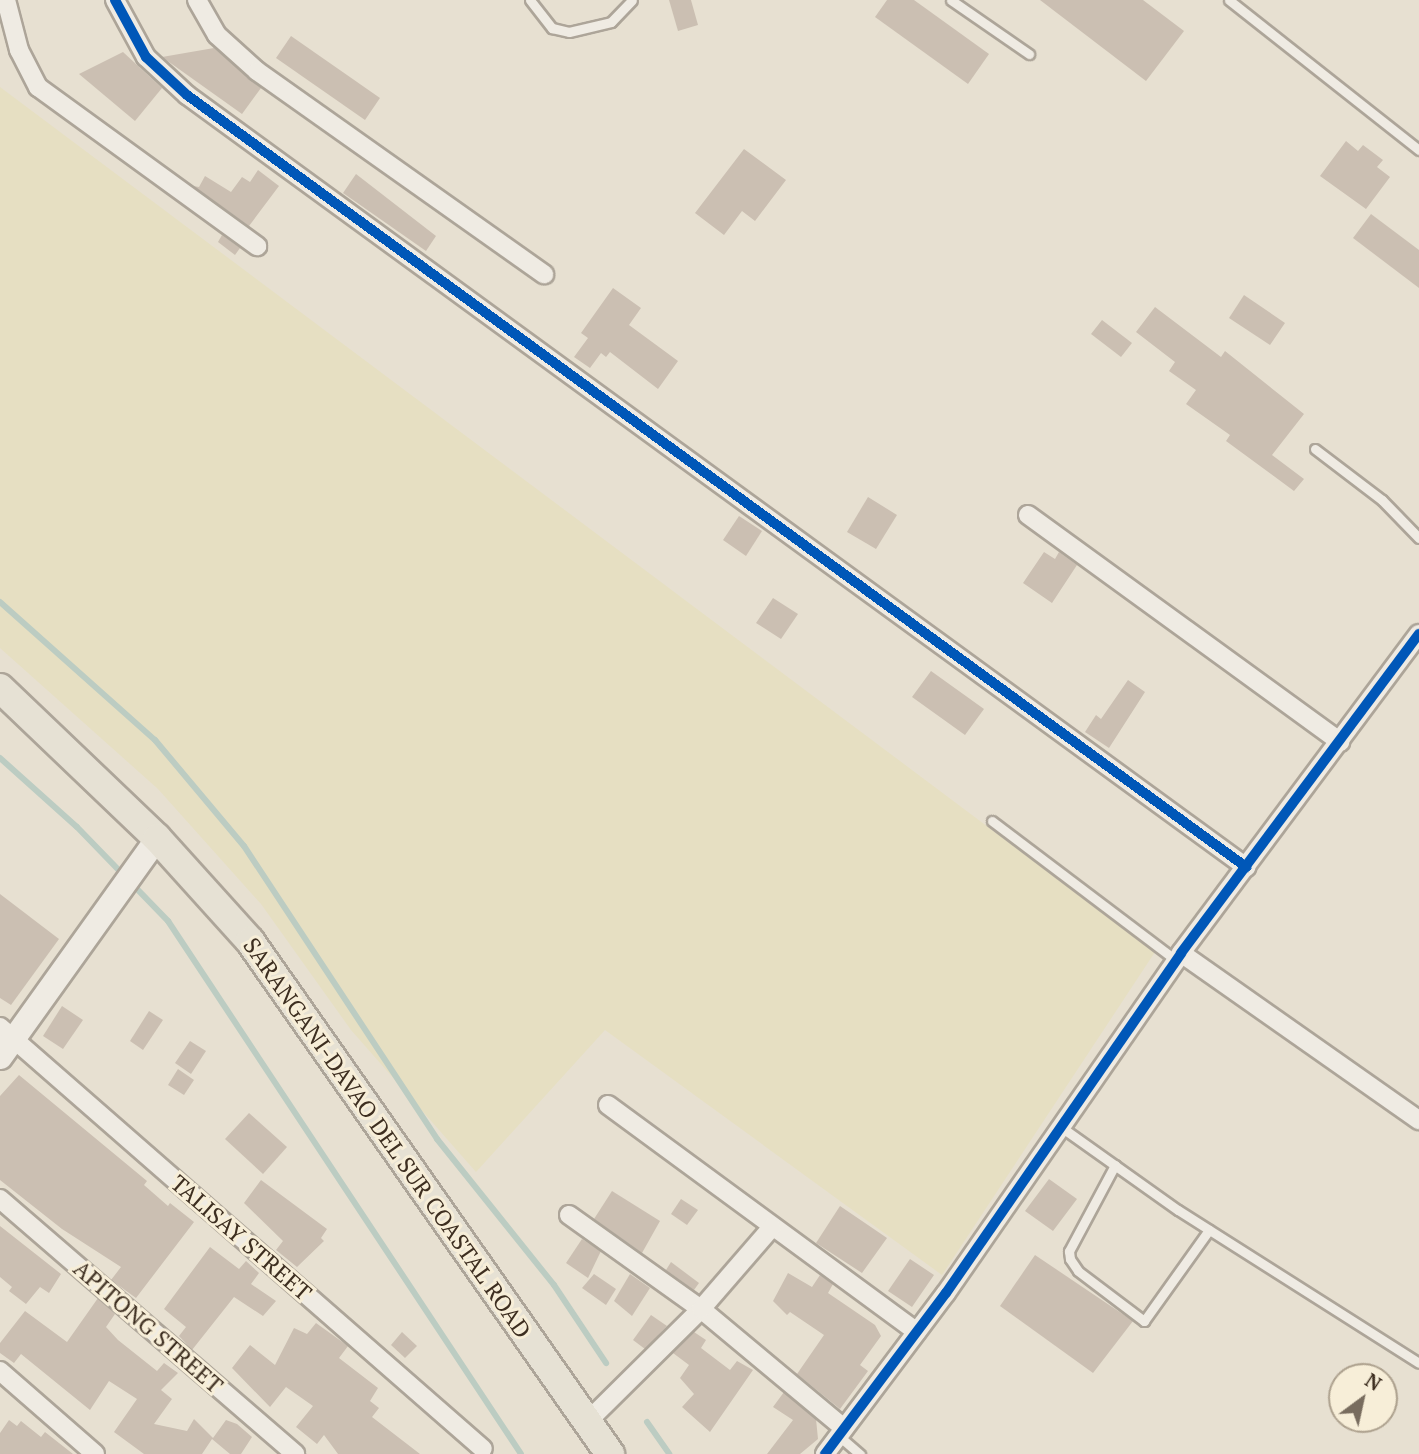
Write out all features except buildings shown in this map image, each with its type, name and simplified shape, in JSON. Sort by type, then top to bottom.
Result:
[{"type":"main road","name":"SARANGANI-DAVAO DEL SUR COASTAL ROAD","points":[[0,688],[157,838],[282,983],[610,1454]]},
{"type":"street","points":[[6,0],[19,51],[38,87],[257,246]]},
{"type":"street","points":[[115,0],[146,57],[187,95],[1246,867]]},
{"type":"street","points":[[197,0],[217,35],[257,71],[544,274]]},
{"type":"street","points":[[1028,515],[1340,742]]},
{"type":"street","points":[[825,1454],[917,1332],[1179,956],[1419,634]]},
{"type":"street","points":[[4,1041],[157,838]]},
{"type":"street","points":[[1179,956],[1419,1120]]},
{"type":"street","name":"TALISAY STREET","points":[[4,1041],[483,1449]]},
{"type":"street","points":[[608,1105],[917,1332]]},
{"type":"street","name":"APITONG STREET","points":[[0,1199],[295,1454]]},
{"type":"street","points":[[569,1215],[701,1309],[841,1432]]},
{"type":"street","points":[[587,1422],[701,1309],[772,1227]]},
{"type":"street","points":[[0,1371],[95,1454]]},
{"type":"lane","points":[[530,0],[552,28],[569,32],[611,22],[632,0]]},
{"type":"lane","points":[[951,0],[1029,54]]},
{"type":"lane","points":[[1229,0],[1419,150]]},
{"type":"lane","points":[[1315,449],[1382,500],[1419,538]]},
{"type":"lane","points":[[992,821],[1179,956]]},
{"type":"lane","points":[[1060,1127],[1209,1230],[1419,1363]]},
{"type":"lane","points":[[1115,1165],[1069,1251],[1069,1259],[1077,1271],[1144,1321],[1209,1230]]},
{"type":"lane","points":[[841,1432],[860,1454]]},
{"type":"shaded area","points":[[0,87],[1155,952],[942,1275],[605,1030],[476,1172],[351,1030],[261,904],[158,789],[0,648]]},
{"type":"waterway","points":[[0,602],[155,740],[244,846],[437,1139],[554,1285],[606,1363]]},
{"type":"waterway","points":[[0,758],[77,827],[168,921],[521,1454]]},
{"type":"waterway","points":[[647,1422],[669,1454]]},
{"type":"cycle path","points":[[115,0],[146,57],[187,95],[1246,867]]},
{"type":"cycle path","points":[[825,1454],[946,1293],[1181,953],[1419,634]]}]
